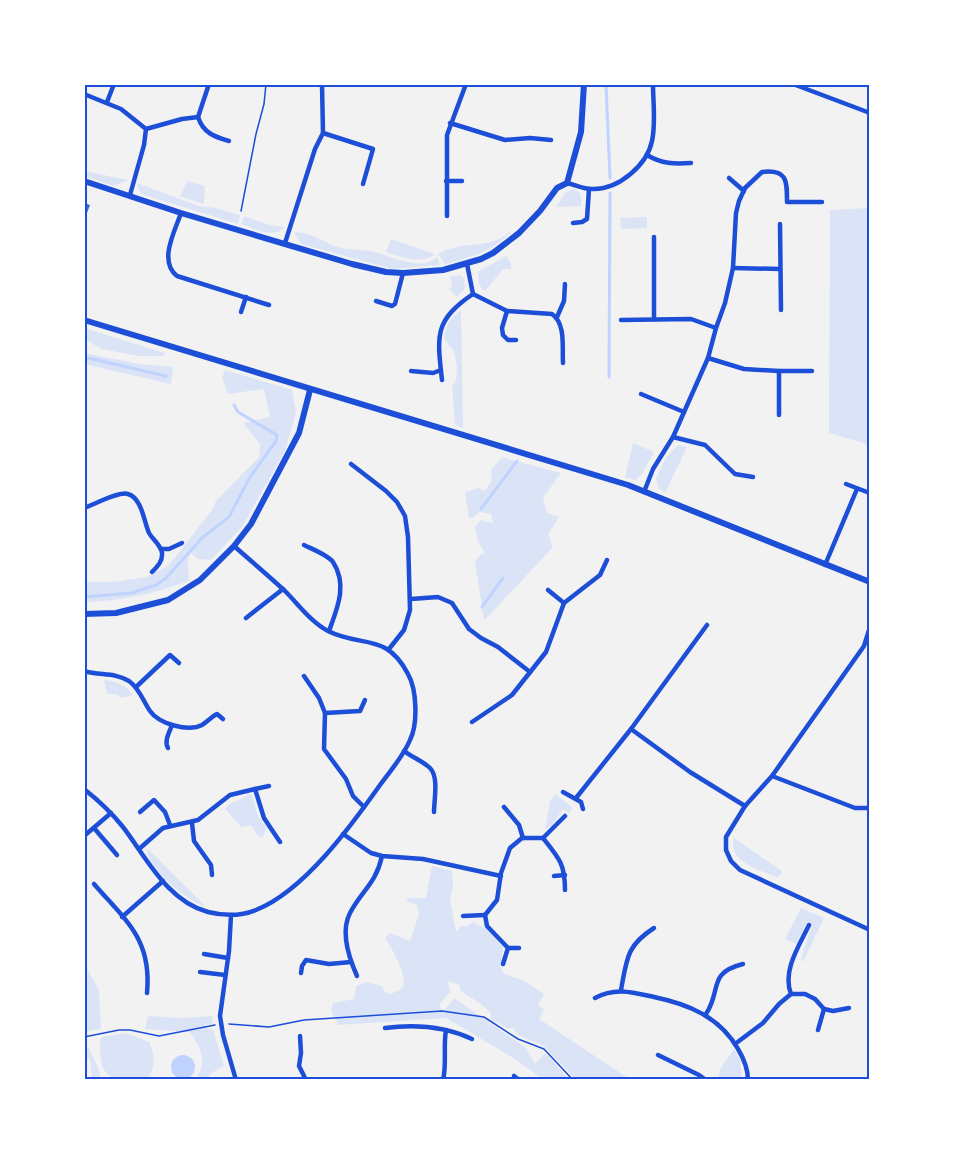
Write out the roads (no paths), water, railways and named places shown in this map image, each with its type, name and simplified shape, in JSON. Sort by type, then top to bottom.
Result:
[{"type":"street","points":[[107,102],[114,84]]},
{"type":"street","points":[[209,84],[198,117],[200,124],[212,136],[230,141]]},
{"type":"street","points":[[285,243],[315,149],[323,133],[322,84]]},
{"type":"street","points":[[447,216],[446,147],[450,123],[466,84]]},
{"type":"street","points":[[567,183],[581,132],[584,84]]},
{"type":"street","points":[[84,181],[181,213],[368,268],[403,273],[443,270],[481,259],[507,243],[530,221],[557,188],[567,183],[589,189],[604,188],[638,168],[647,155],[652,140],[653,84]]},
{"type":"street","points":[[793,84],[870,113]]},
{"type":"street","points":[[84,94],[121,109],[146,129]]},
{"type":"street","points":[[146,129],[198,117]]},
{"type":"street","points":[[450,123],[505,140],[530,138],[551,140]]},
{"type":"street","points":[[130,195],[144,145],[146,129]]},
{"type":"street","points":[[323,133],[373,149],[363,184]]},
{"type":"street","points":[[647,155],[668,164],[691,163]]},
{"type":"street","points":[[644,492],[653,470],[673,437],[708,358],[733,268],[736,213],[744,191],[762,172],[776,172],[786,180],[787,202],[822,202]]},
{"type":"street","points":[[729,178],[744,191]]},
{"type":"street","points":[[446,181],[462,181]]},
{"type":"street","points":[[573,223],[587,219],[589,189]]},
{"type":"street","points":[[181,213],[168,255],[171,271],[177,276],[269,304]]},
{"type":"street","points":[[780,224],[781,310]]},
{"type":"street","points":[[654,237],[654,319]]},
{"type":"street","points":[[467,264],[473,294]]},
{"type":"street","points":[[733,268],[780,269]]},
{"type":"street","points":[[376,302],[392,306],[394,304],[403,273]]},
{"type":"street","points":[[557,317],[564,301],[565,284]]},
{"type":"street","points":[[473,294],[507,311],[552,314],[557,317],[561,324],[563,363]]},
{"type":"street","points":[[442,380],[439,333],[441,326],[461,302],[473,294]]},
{"type":"street","points":[[241,312],[246,297]]},
{"type":"street","points":[[507,311],[502,328],[503,335],[508,340],[516,340]]},
{"type":"street","points":[[621,320],[691,319],[716,328]]},
{"type":"street","points":[[84,320],[644,492],[870,582]]},
{"type":"street","points":[[708,358],[744,369],[812,371]]},
{"type":"street","points":[[411,371],[433,373],[441,370]]},
{"type":"street","points":[[779,371],[779,415]]},
{"type":"street","points":[[84,614],[116,614],[168,600],[200,580],[234,546],[251,524],[299,433],[310,390]]},
{"type":"street","points":[[641,394],[684,412]]},
{"type":"street","points":[[673,437],[705,446],[735,474],[753,477]]},
{"type":"street","points":[[351,464],[386,490],[397,502],[405,516],[408,537],[410,610],[404,630],[389,649]]},
{"type":"street","points":[[846,484],[867,492]]},
{"type":"street","points":[[825,565],[857,489]]},
{"type":"street","points":[[84,508],[122,493],[128,494],[138,503],[150,535],[162,549],[163,556],[160,563],[152,572]]},
{"type":"street","points":[[162,549],[169,549],[182,543]]},
{"type":"street","points":[[304,544],[332,561],[341,583],[340,600],[329,632]]},
{"type":"street","points":[[84,789],[111,813],[163,881],[183,900],[199,909],[231,915],[256,910],[274,900],[312,868],[344,834],[405,751],[411,740],[416,719],[410,677],[401,661],[389,649],[377,644],[329,632],[314,621],[283,589],[234,546]]},
{"type":"street","points":[[472,722],[512,695],[546,652],[564,603],[600,574],[607,560]]},
{"type":"street","points":[[246,618],[283,589]]},
{"type":"street","points":[[548,590],[564,603]]},
{"type":"street","points":[[411,599],[438,597],[453,604],[469,629],[498,647],[530,672]]},
{"type":"street","points":[[576,798],[631,729],[707,625]]},
{"type":"street","points":[[870,627],[864,646],[772,776],[745,806],[726,837],[726,850],[730,861],[740,870],[870,930]]},
{"type":"street","points":[[165,650],[179,663]]},
{"type":"street","points":[[136,687],[170,655]]},
{"type":"street","points":[[84,671],[117,675],[136,687],[152,714],[172,725],[192,728],[201,726],[217,714],[223,719]]},
{"type":"street","points":[[304,676],[319,698],[325,713],[324,749],[346,779],[353,796],[364,807]]},
{"type":"street","points":[[325,713],[360,711],[365,700]]},
{"type":"street","points":[[168,748],[167,739],[172,725]]},
{"type":"street","points":[[631,729],[690,772],[745,806]]},
{"type":"street","points":[[405,751],[428,766],[432,772],[435,784],[434,812]]},
{"type":"street","points":[[772,776],[855,808],[870,808]]},
{"type":"street","points":[[139,849],[163,828],[192,823],[231,795],[269,786]]},
{"type":"street","points":[[255,789],[264,818],[280,842]]},
{"type":"street","points":[[563,792],[581,802],[583,809]]},
{"type":"street","points":[[140,812],[154,800],[165,812],[170,825]]},
{"type":"street","points":[[504,807],[519,825],[523,838]]},
{"type":"street","points":[[84,836],[111,813]]},
{"type":"street","points":[[463,916],[485,915],[497,900],[501,876],[510,848],[515,842],[523,838],[543,838],[565,816]]},
{"type":"street","points":[[192,823],[194,841],[211,865],[212,875]]},
{"type":"street","points":[[94,828],[117,855]]},
{"type":"street","points":[[344,834],[371,853],[382,856],[427,860],[501,876]]},
{"type":"street","points":[[543,838],[562,861],[565,890]]},
{"type":"street","points":[[357,976],[351,962],[346,925],[350,914],[374,880],[382,856]]},
{"type":"street","points":[[554,876],[565,875]]},
{"type":"street","points":[[122,917],[163,881]]},
{"type":"street","points":[[94,884],[137,935],[146,955],[147,993]]},
{"type":"street","points":[[231,915],[221,1024],[236,1080]]},
{"type":"street","points":[[485,915],[487,926],[508,948],[519,948]]},
{"type":"street","points":[[790,994],[788,987],[791,965],[809,925]]},
{"type":"street","points":[[621,990],[630,951],[640,937],[654,928]]},
{"type":"street","points":[[503,964],[508,948]]},
{"type":"street","points":[[204,954],[228,958]]},
{"type":"street","points":[[301,973],[306,960],[329,964],[351,962]]},
{"type":"street","points":[[706,1014],[721,974],[727,969],[743,964]]},
{"type":"street","points":[[200,972],[225,975]]},
{"type":"street","points":[[595,998],[608,992],[621,990],[674,1002],[706,1014],[735,1044],[747,1066],[748,1080]]},
{"type":"street","points":[[735,1044],[763,1023],[790,994],[805,994],[815,999],[824,1010],[849,1008]]},
{"type":"street","points":[[818,1030],[824,1010]]},
{"type":"street","points":[[384,1028],[409,1025],[436,1026],[458,1032],[472,1039]]},
{"type":"street","points":[[443,1080],[446,1067],[443,1045],[446,1030]]},
{"type":"street","points":[[300,1036],[299,1066],[306,1080]]},
{"type":"street","points":[[658,1055],[699,1074],[706,1080]]},
{"type":"street","points":[[514,1076],[519,1080]]},
{"type":"water","points":[[183,1055],[192,1058],[195,1067],[192,1076],[183,1079],[174,1076],[171,1067],[174,1058]]},
{"type":"waterway","points":[[606,84],[610,178]]},
{"type":"waterway","points":[[609,377],[610,193]]},
{"type":"waterway","points":[[84,357],[166,376]]},
{"type":"waterway","points":[[84,597],[131,593],[156,585],[166,578],[203,537],[229,517],[250,477],[276,441],[277,435],[238,412],[234,405]]},
{"type":"waterway","points":[[481,509],[517,461]]},
{"type":"waterway","points":[[482,607],[503,578]]}]
